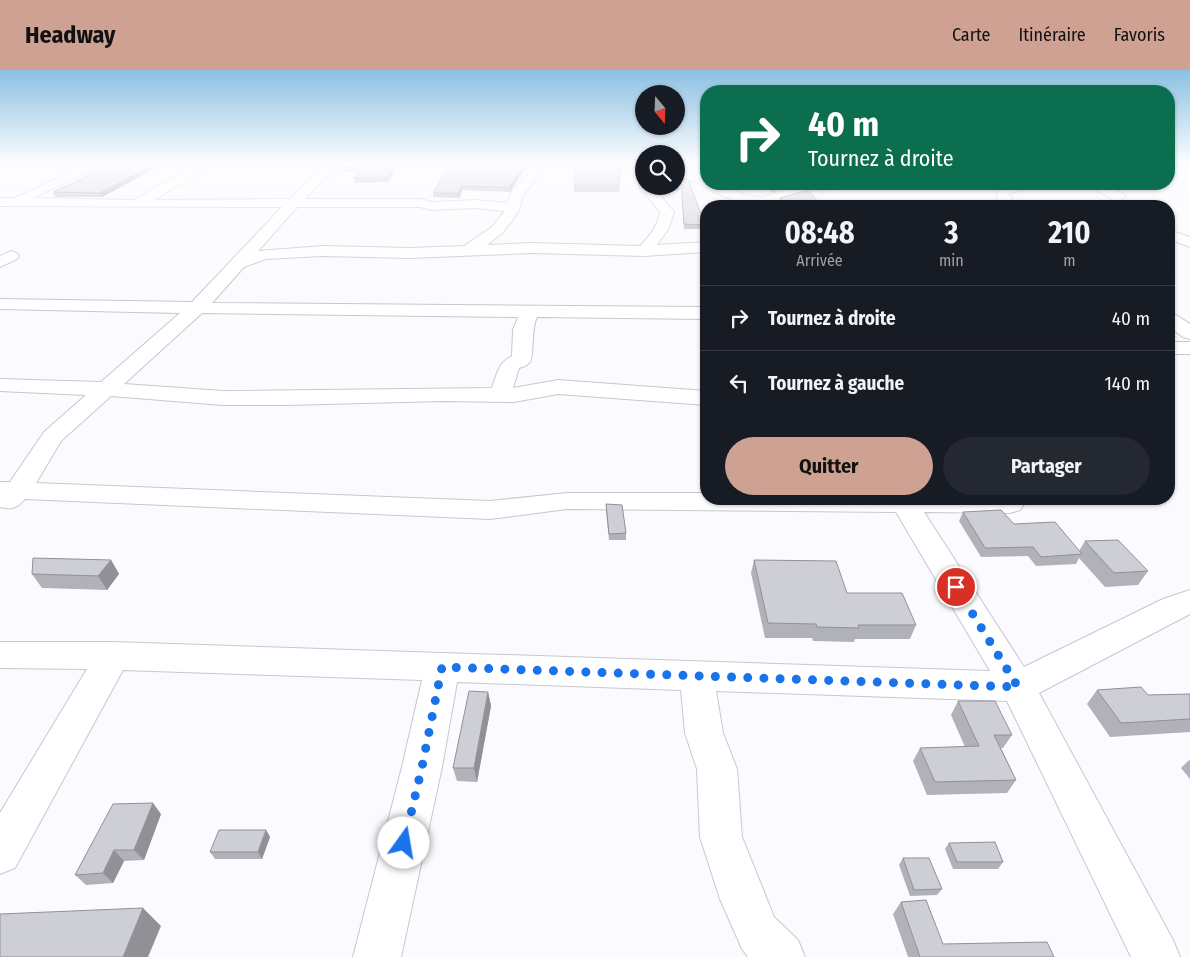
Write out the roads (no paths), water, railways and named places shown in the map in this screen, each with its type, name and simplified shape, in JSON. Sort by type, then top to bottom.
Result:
[{"type":"street","points":[[6,496],[52,437],[197,308],[292,205]]},
{"type":"street","points":[[430,205],[445,205]]},
{"type":"street","points":[[466,252],[486,241],[497,230],[512,205]]},
{"type":"street","points":[[644,251],[667,218],[667,212],[661,205]]},
{"type":"street","points":[[1175,236],[1190,242]]},
{"type":"street","points":[[239,263],[264,254],[323,251],[410,253],[532,248],[644,251],[700,247]]},
{"type":"street","points":[[0,304],[700,313]]},
{"type":"street","points":[[501,394],[510,365],[522,359],[521,333],[523,324],[531,310]]},
{"type":"street","points":[[1175,348],[1190,348]]},
{"type":"street","points":[[0,385],[106,389],[224,398],[514,394],[558,387],[700,398]]},
{"type":"street","points":[[6,496],[490,510],[567,501],[700,501]]},
{"type":"street","points":[[905,505],[1018,687],[1156,957]]},
{"type":"street","points":[[0,655],[113,656],[1018,687],[1184,610]]},
{"type":"street","points":[[0,853],[113,656]]},
{"type":"street","points":[[377,957],[422,767],[442,667]]},
{"type":"street","points":[[698,676],[699,702],[704,734],[717,769],[720,837],[742,899],[758,934],[781,957]]}]
